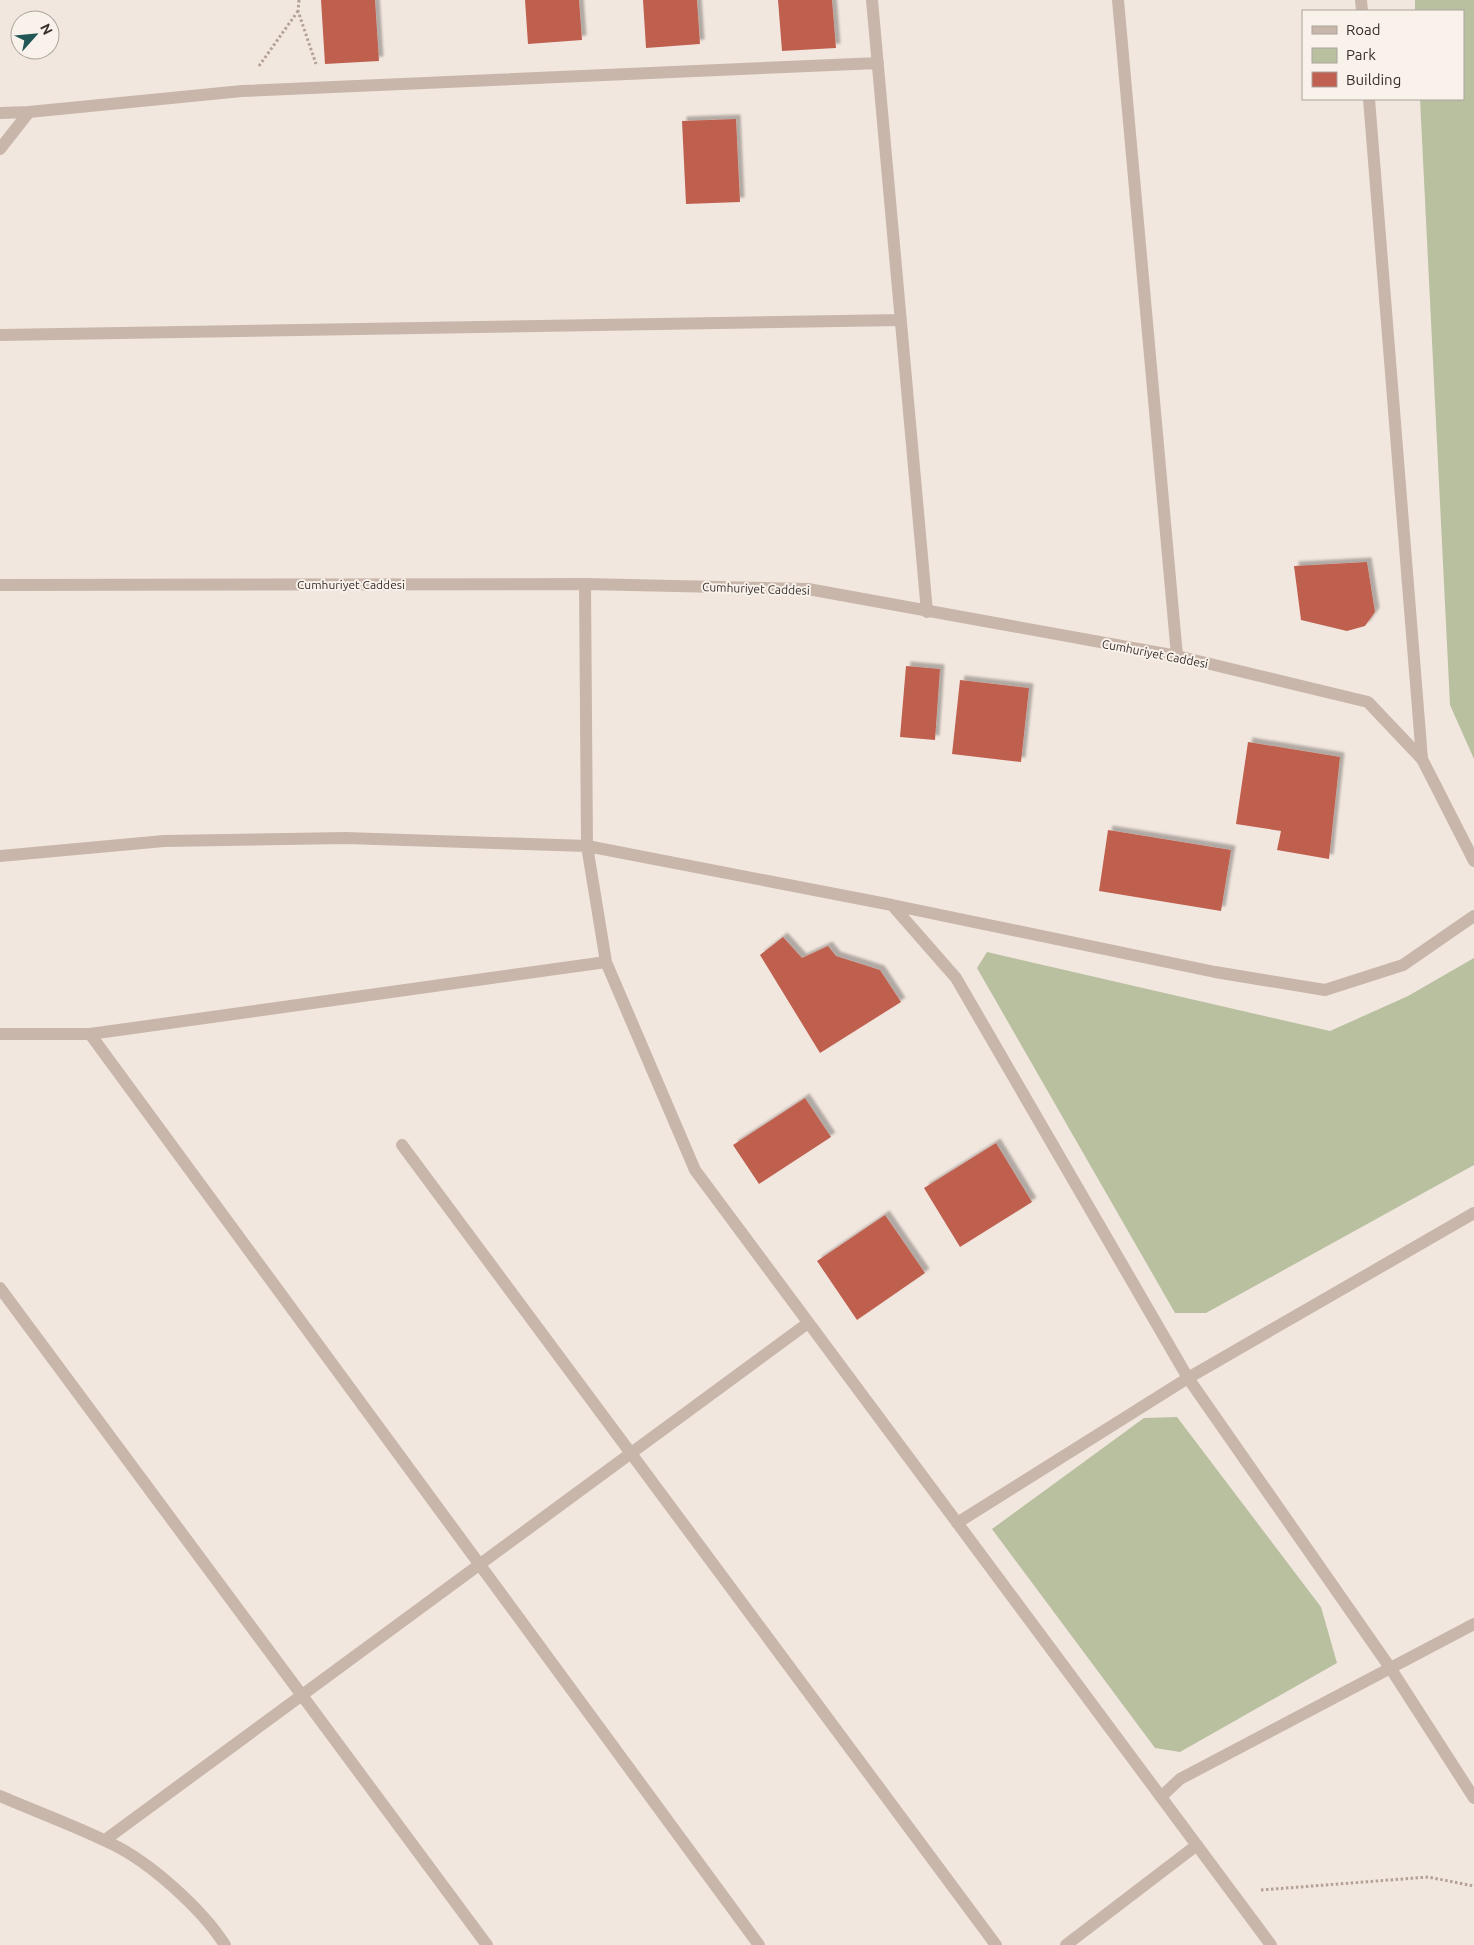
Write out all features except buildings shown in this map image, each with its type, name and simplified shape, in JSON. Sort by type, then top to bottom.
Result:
[{"type":"street","points":[[872,0],[927,612]]},
{"type":"street","points":[[1118,0],[1177,656]]},
{"type":"street","points":[[0,113],[29,112],[242,91],[878,63]]},
{"type":"street","points":[[1369,100],[1422,759]]},
{"type":"street","points":[[0,149],[29,112]]},
{"type":"street","points":[[0,335],[901,320]]},
{"type":"street","points":[[585,584],[586,846],[606,962],[695,1170],[1271,1945]]},
{"type":"street","name":"Cumhuriyet Caddesi","points":[[0,585],[585,584],[808,589],[1177,656],[1368,702],[1422,759],[1474,861]]},
{"type":"street","points":[[0,856],[164,841],[346,838],[586,846],[892,905],[1215,972],[1325,990],[1403,965],[1474,916]]},
{"type":"street","points":[[892,905],[956,978],[1188,1378],[1390,1669],[1474,1798]]},
{"type":"street","points":[[0,1034],[90,1034],[606,962]]},
{"type":"street","points":[[90,1034],[759,1945]]},
{"type":"street","points":[[402,1145],[996,1945]]},
{"type":"street","points":[[957,1523],[1188,1378],[1474,1213]]},
{"type":"street","points":[[0,1288],[487,1945]]},
{"type":"street","points":[[104,1840],[808,1323]]},
{"type":"street","points":[[1161,1797],[1180,1779],[1474,1624]]},
{"type":"street","points":[[0,1796],[114,1844],[148,1868],[198,1910],[225,1945]]},
{"type":"street","points":[[1066,1945],[1197,1845]]},
{"type":"path","points":[[299,0],[298,11],[324,88]]},
{"type":"path","points":[[242,91],[298,11]]},
{"type":"path","points":[[1232,1892],[1428,1877],[1474,1886]]},
{"type":"green space","points":[[1415,0],[1474,0],[1474,759],[1450,705],[1420,100],[1464,100],[1464,10],[1415,10]]},
{"type":"green space","points":[[987,952],[1330,1031],[1408,996],[1474,958],[1474,1165],[1206,1313],[1175,1313],[977,968]]},
{"type":"green space","points":[[1177,1417],[1321,1607],[1337,1663],[1180,1752],[1155,1748],[992,1529],[1144,1418]]}]
